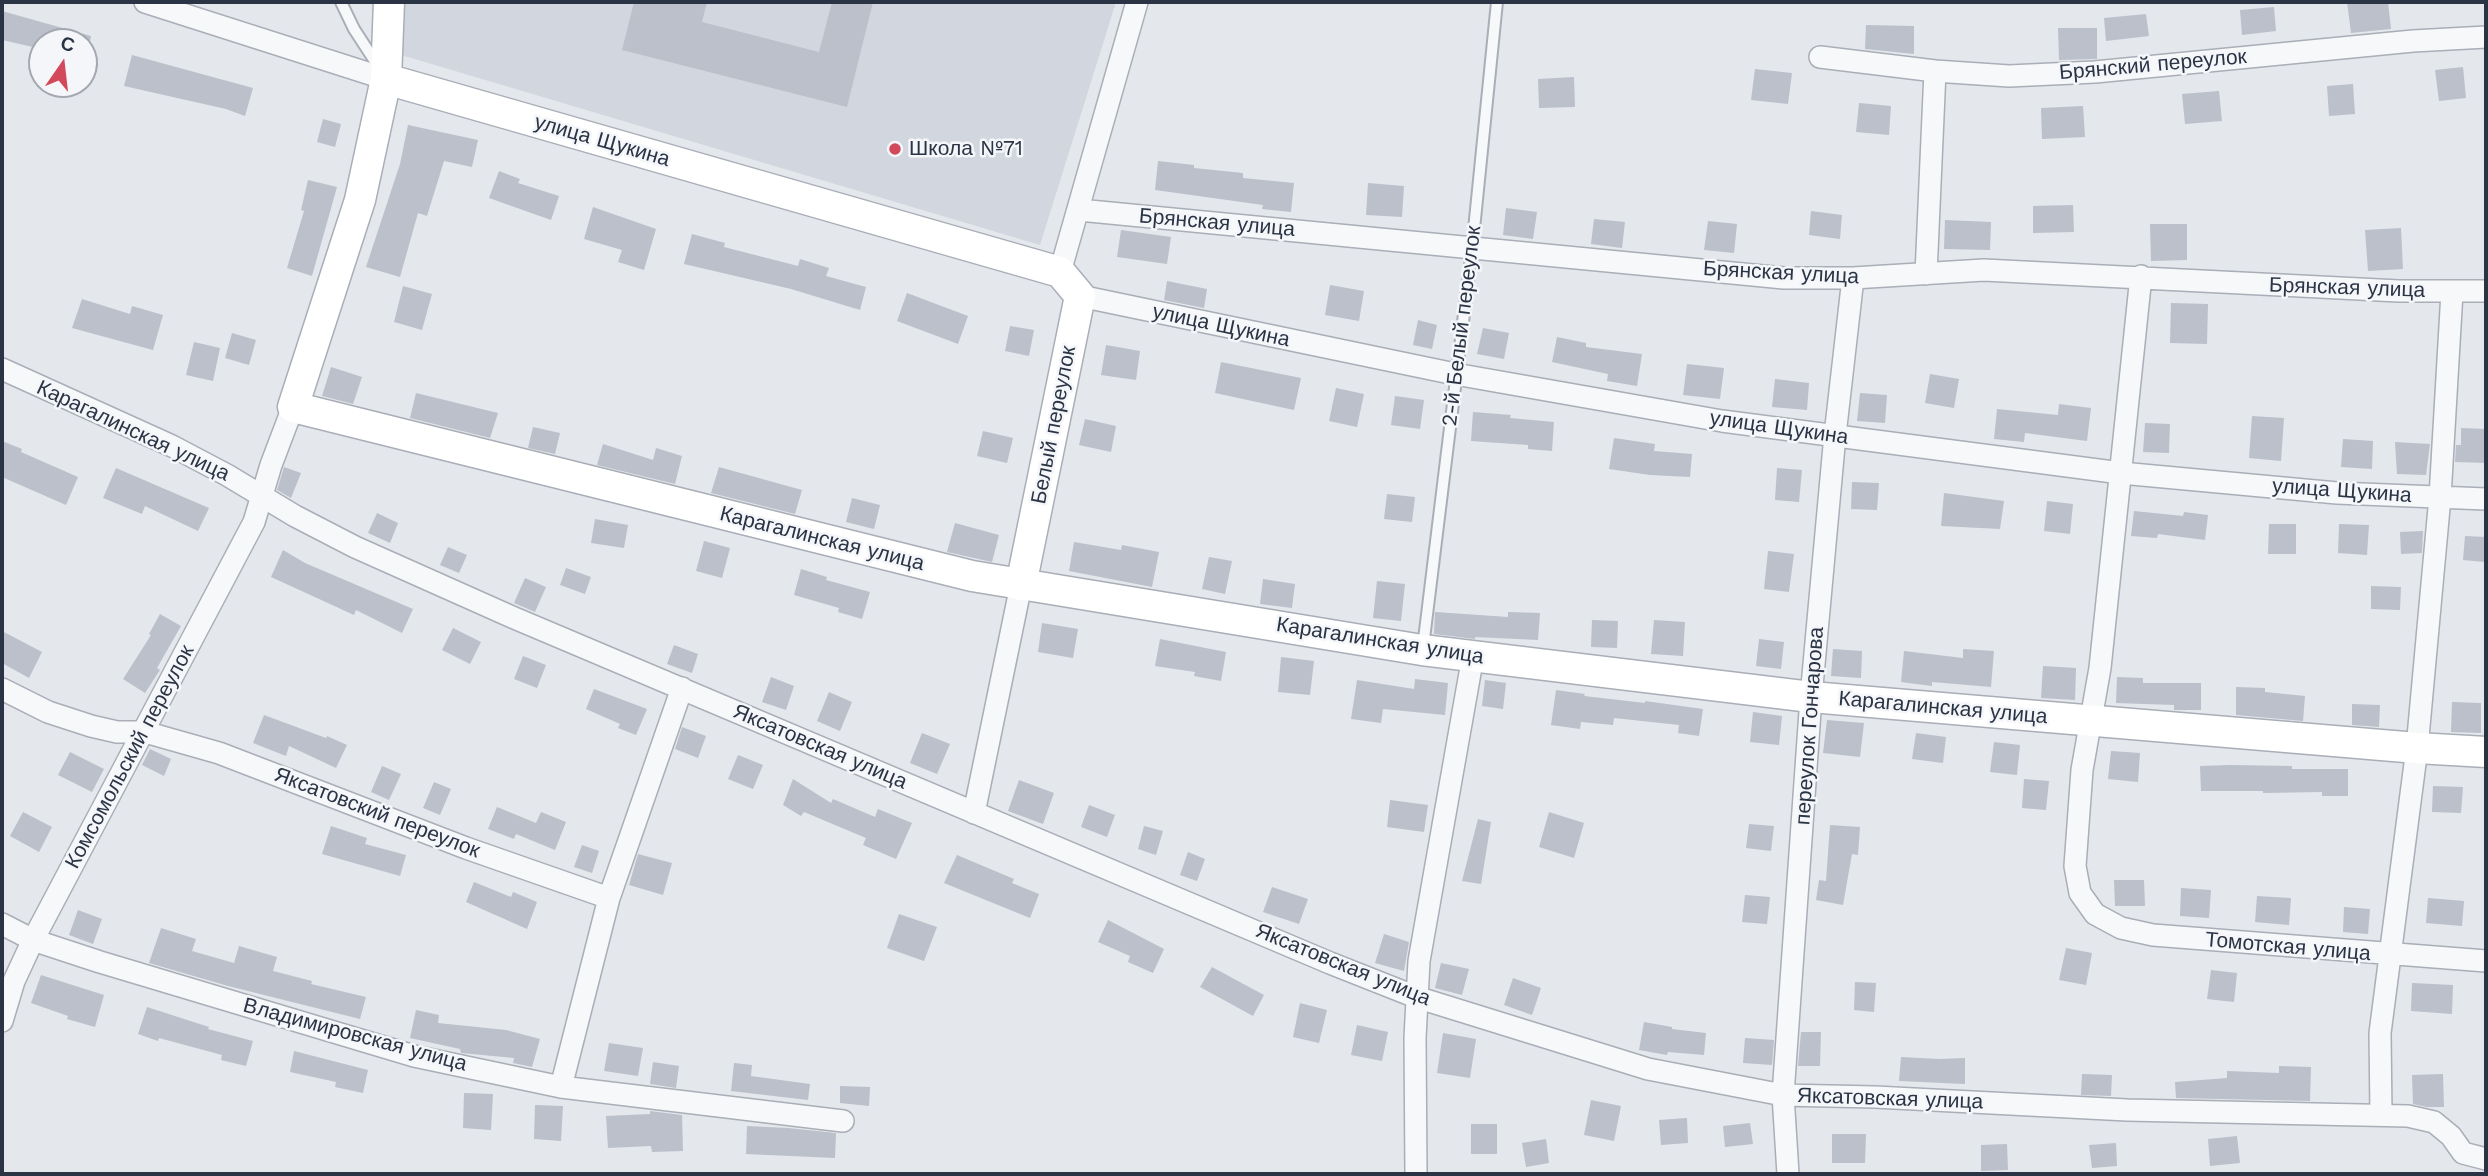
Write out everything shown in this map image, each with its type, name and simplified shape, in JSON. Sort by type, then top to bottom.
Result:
[{"type":"street","name":"улица Щукина","points":[[145,2],[386,79],[1060,272]]},
{"type":"street","points":[[293,407],[360,200],[386,79],[389,2]]},
{"type":"street","points":[[1080,296],[1060,272],[1137,2]]},
{"type":"street","name":"Брянский переулок","points":[[1820,57],[1935,71],[2009,76],[2095,72],[2413,41],[2486,37]]},
{"type":"street","points":[[1926,274],[1935,71]]},
{"type":"street","name":"Брянская улица","points":[[1079,210],[1784,278],[1853,278],[1983,270],[2141,276],[2266,285],[2486,291]]},
{"type":"street","points":[[2091,720],[2100,668],[2141,276]]},
{"type":"street","name":"переулок Гончарова","points":[[1788,1174],[1783,1095],[1811,697],[1835,435],[1853,278]]},
{"type":"street","points":[[2381,1115],[2380,1033],[2417,748],[2440,497],[2452,292]]},
{"type":"street","name":"улица Щукина","points":[[1080,296],[1455,374],[1722,421],[2121,473],[2337,493],[2486,499]]},
{"type":"street","name":"Белый переулок","points":[[1021,585],[1080,296]]},
{"type":"street","name":"Карагалинская улица","points":[[2,369],[172,446],[262,495]]},
{"type":"street","name":"Комсомольский переулок","points":[[2,1021],[14,981],[33,940],[254,522],[293,407]]},
{"type":"street","name":"Карагалинская улица","points":[[293,407],[945,570],[1021,585],[1422,650],[1811,697],[2486,752]]},
{"type":"street","name":"Яксатовская улица","points":[[262,495],[295,516],[355,547],[512,617],[1416,997],[1648,1069],[1783,1095],[2127,1110],[2409,1116],[2434,1122],[2451,1136],[2463,1153],[2486,1159]]},
{"type":"street","points":[[974,813],[1021,585]]},
{"type":"street","points":[[1416,1174],[1416,997],[1419,961],[1473,656]]},
{"type":"street","points":[[561,1087],[609,898],[682,688]]},
{"type":"street","name":"Яксатовский переулок","points":[[2,689],[48,712],[91,726],[117,732],[145,732],[219,753],[466,848],[609,898]]},
{"type":"street","name":"Томотская улица","points":[[2091,720],[2082,770],[2075,866],[2080,892],[2095,914],[2121,929],[2152,935],[2486,961]]},
{"type":"street","name":"Владимировская улица","points":[[2,924],[33,940],[100,962],[414,1056],[561,1087],[842,1121]]},
{"type":"lane","points":[[341,2],[354,30],[386,79]]},
{"type":"lane","name":"2-й Белый переулок","points":[[1422,650],[1472,249],[1496,2]]},
{"type":"shaded area","name":"Школа №71","points":[[403,2],[1116,2],[1040,245],[398,54]]},
{"type":"building","points":[[634,2],[707,2],[702,22],[819,52],[832,2],[873,2],[847,107],[622,50]]},
{"type":"building","points":[[2347,2],[2388,2],[2391,29],[2351,33]]},
{"type":"building","points":[[2274,7],[2276,31],[2242,35],[2240,10]]},
{"type":"building","points":[[2,11],[63,28],[28,28],[28,46],[2,40]]},
{"type":"building","points":[[2146,14],[2149,36],[2106,41],[2104,18]]},
{"type":"building","points":[[1866,25],[1914,26],[1914,54],[1865,49]]},
{"type":"building","points":[[2058,28],[2097,28],[2097,59],[2059,60]]},
{"type":"building","points":[[132,55],[253,88],[245,116],[226,109],[124,86]]},
{"type":"building","points":[[2463,67],[2466,98],[2439,101],[2435,70]]},
{"type":"building","points":[[1755,69],[1792,73],[1788,104],[1751,100]]},
{"type":"building","points":[[1574,77],[1575,107],[1539,108],[1538,79]]},
{"type":"building","points":[[2353,84],[2355,114],[2329,116],[2327,86]]},
{"type":"building","points":[[2219,91],[2222,121],[2185,124],[2182,94]]},
{"type":"building","points":[[1859,103],[1891,106],[1889,135],[1856,132]]},
{"type":"building","points":[[2083,106],[2085,137],[2042,139],[2041,108]]},
{"type":"building","points":[[323,119],[341,124],[335,147],[317,142]]},
{"type":"building","points":[[408,125],[478,140],[472,167],[444,161],[427,216],[418,213],[400,277],[366,267],[400,164]]},
{"type":"building","points":[[1158,161],[1243,173],[1243,178],[1294,183],[1291,212],[1262,209],[1263,205],[1155,190]]},
{"type":"building","points":[[499,171],[520,179],[518,183],[559,196],[551,220],[489,198]]},
{"type":"building","points":[[308,180],[337,187],[312,276],[287,268],[304,211],[301,210]]},
{"type":"building","points":[[1368,183],[1404,186],[1402,217],[1366,215]]},
{"type":"building","points":[[2073,205],[2074,232],[2033,233],[2033,206]]},
{"type":"building","points":[[593,207],[656,229],[644,270],[618,262],[622,250],[584,239]]},
{"type":"building","points":[[1506,208],[1537,212],[1533,239],[1503,235]]},
{"type":"building","points":[[1811,211],[1842,215],[1840,239],[1809,235]]},
{"type":"building","points":[[1594,219],[1625,222],[1622,248],[1591,244]]},
{"type":"building","points":[[1945,220],[1991,222],[1990,250],[1944,249]]},
{"type":"building","points":[[1708,221],[1737,224],[1734,253],[1704,250]]},
{"type":"building","points":[[2150,224],[2187,224],[2187,260],[2151,261]]},
{"type":"building","points":[[2401,228],[2403,269],[2368,271],[2365,230]]},
{"type":"building","points":[[1121,230],[1171,237],[1167,264],[1117,257]]},
{"type":"building","points":[[692,234],[725,243],[724,247],[798,266],[800,259],[829,268],[826,276],[866,287],[860,310],[791,289],[684,264]]},
{"type":"building","points":[[1167,281],[1207,289],[1204,308],[1164,300]]},
{"type":"building","points":[[1330,285],[1364,291],[1359,321],[1325,315]]},
{"type":"building","points":[[403,286],[432,294],[422,330],[394,322]]},
{"type":"building","points":[[907,293],[968,316],[958,344],[897,321]]},
{"type":"building","points":[[82,299],[130,314],[132,306],[163,315],[153,350],[72,328]]},
{"type":"building","points":[[2171,303],[2208,304],[2207,344],[2170,343]]},
{"type":"building","points":[[1418,320],[1437,325],[1432,349],[1413,345]]},
{"type":"building","points":[[1010,326],[1034,330],[1029,356],[1005,351]]},
{"type":"building","points":[[1483,328],[1509,333],[1504,359],[1477,354]]},
{"type":"building","points":[[232,333],[256,340],[249,365],[225,358]]},
{"type":"building","points":[[1557,337],[1586,343],[1586,347],[1642,354],[1637,386],[1607,381],[1608,374],[1552,362]]},
{"type":"building","points":[[194,342],[220,348],[213,381],[186,375]]},
{"type":"building","points":[[1106,345],[1140,351],[1136,380],[1101,375]]},
{"type":"building","points":[[1221,362],[1301,378],[1294,410],[1215,393]]},
{"type":"building","points":[[1687,364],[1724,368],[1720,399],[1683,395]]},
{"type":"building","points":[[331,367],[362,377],[353,404],[322,396]]},
{"type":"building","points":[[1930,374],[1959,379],[1954,408],[1925,403]]},
{"type":"building","points":[[1775,379],[1809,383],[1807,410],[1772,407]]},
{"type":"building","points":[[1336,388],[1364,394],[1357,427],[1329,421]]},
{"type":"building","points":[[416,393],[498,413],[490,438],[410,418]]},
{"type":"building","points":[[1860,393],[1887,395],[1885,423],[1857,421]]},
{"type":"building","points":[[1395,396],[1424,400],[1420,429],[1391,425]]},
{"type":"building","points":[[2059,404],[2091,408],[2087,441],[2025,433],[2024,442],[1994,439],[1997,409],[2058,415]]},
{"type":"building","points":[[1473,412],[1554,422],[1552,451],[1528,449],[1528,445],[1471,441]]},
{"type":"building","points":[[2252,416],[2284,418],[2281,461],[2249,458]]},
{"type":"building","points":[[1085,419],[1116,426],[1111,452],[1079,445]]},
{"type":"building","points":[[2145,423],[2170,424],[2169,453],[2143,452]]},
{"type":"building","points":[[533,427],[560,433],[555,454],[528,448]]},
{"type":"building","points":[[2461,428],[2486,429],[2486,463],[2455,462],[2456,445],[2461,445]]},
{"type":"building","points":[[983,431],[1013,438],[1007,463],[977,456]]},
{"type":"building","points":[[1614,438],[1655,444],[1654,451],[1692,454],[1690,477],[1609,469]]},
{"type":"building","points":[[2343,439],[2373,441],[2372,469],[2341,467]]},
{"type":"building","points":[[2,441],[78,477],[66,505],[2,477]]},
{"type":"building","points":[[2395,442],[2430,444],[2426,475],[2397,474]]},
{"type":"building","points":[[603,444],[653,460],[656,448],[682,456],[675,484],[597,465]]},
{"type":"building","points":[[284,467],[301,473],[291,498],[277,490]]},
{"type":"building","points":[[719,467],[802,490],[795,514],[711,493]]},
{"type":"building","points":[[116,468],[209,508],[198,531],[145,506],[142,514],[103,498]]},
{"type":"building","points":[[1777,468],[1802,470],[1799,502],[1775,500]]},
{"type":"building","points":[[1852,482],[1879,483],[1877,510],[1851,509]]},
{"type":"building","points":[[1944,493],[2004,501],[2000,529],[1941,526]]},
{"type":"building","points":[[1387,494],[1415,497],[1412,522],[1384,519]]},
{"type":"building","points":[[852,498],[880,505],[874,529],[846,522]]},
{"type":"building","points":[[2047,501],[2073,504],[2070,534],[2044,531]]},
{"type":"building","points":[[2134,511],[2183,516],[2184,512],[2208,515],[2205,540],[2158,534],[2157,538],[2131,536]]},
{"type":"building","points":[[377,513],[398,523],[390,543],[368,533]]},
{"type":"building","points":[[595,519],[628,525],[624,548],[591,543]]},
{"type":"building","points":[[955,523],[999,535],[992,562],[947,552]]},
{"type":"building","points":[[2269,524],[2296,524],[2296,554],[2268,554]]},
{"type":"building","points":[[2339,524],[2369,525],[2367,555],[2338,553]]},
{"type":"building","points":[[2423,531],[2422,553],[2401,554],[2400,532]]},
{"type":"building","points":[[2465,536],[2486,537],[2485,562],[2463,560]]},
{"type":"building","points":[[704,541],[730,548],[722,578],[696,571]]},
{"type":"building","points":[[1074,542],[1121,550],[1122,545],[1159,552],[1152,587],[1069,571]]},
{"type":"building","points":[[448,547],[467,555],[459,573],[440,565]]},
{"type":"building","points":[[283,550],[305,563],[413,609],[402,633],[356,610],[354,615],[271,577]]},
{"type":"building","points":[[1768,551],[1794,554],[1789,592],[1764,589]]},
{"type":"building","points":[[1209,557],[1232,561],[1225,594],[1202,589]]},
{"type":"building","points":[[566,568],[591,577],[585,594],[560,585]]},
{"type":"building","points":[[801,569],[827,577],[826,580],[870,592],[862,619],[838,612],[839,608],[794,595]]},
{"type":"building","points":[[525,578],[546,587],[535,612],[514,603]]},
{"type":"building","points":[[1263,579],[1295,584],[1292,608],[1260,604]]},
{"type":"building","points":[[1377,581],[1405,584],[1401,621],[1373,618]]},
{"type":"building","points":[[2371,586],[2401,587],[2400,610],[2371,609]]},
{"type":"building","points":[[1435,612],[1508,617],[1508,612],[1540,613],[1538,640],[1475,639],[1434,634]]},
{"type":"building","points":[[160,614],[181,626],[157,668],[160,670],[145,693],[123,679],[151,635],[149,634]]},
{"type":"building","points":[[1592,620],[1618,621],[1617,648],[1591,647]]},
{"type":"building","points":[[1654,620],[1685,622],[1683,656],[1651,654]]},
{"type":"building","points":[[1042,623],[1078,629],[1073,658],[1038,652]]},
{"type":"building","points":[[453,628],[481,642],[470,664],[442,650]]},
{"type":"building","points":[[2,631],[42,652],[29,678],[2,663]]},
{"type":"building","points":[[1160,639],[1226,652],[1221,681],[1194,676],[1195,672],[1155,666]]},
{"type":"building","points":[[1759,639],[1784,642],[1781,669],[1756,666]]},
{"type":"building","points":[[674,645],[698,654],[692,673],[667,664]]},
{"type":"building","points":[[1833,649],[1862,651],[1861,678],[1831,676]]},
{"type":"building","points":[[1963,649],[1994,651],[1991,687],[1932,682],[1932,686],[1901,682],[1904,651],[1963,658]]},
{"type":"building","points":[[523,656],[546,665],[537,688],[514,679]]},
{"type":"building","points":[[1281,657],[1314,661],[1310,695],[1278,692]]},
{"type":"building","points":[[2043,666],[2076,668],[2075,700],[2041,698]]},
{"type":"building","points":[[771,677],[794,686],[786,710],[762,702]]},
{"type":"building","points":[[2117,677],[2143,678],[2143,683],[2201,683],[2201,710],[2174,710],[2174,705],[2116,703]]},
{"type":"building","points":[[1415,679],[1448,683],[1445,715],[1383,709],[1381,723],[1351,719],[1357,680],[1414,689]]},
{"type":"building","points":[[1485,680],[1506,683],[1503,709],[1482,706]]},
{"type":"building","points":[[2236,687],[2265,688],[2265,692],[2305,696],[2303,721],[2236,715]]},
{"type":"building","points":[[594,689],[647,709],[636,735],[618,728],[620,724],[586,709]]},
{"type":"building","points":[[1556,690],[1585,694],[1584,696],[1703,709],[1699,736],[1678,733],[1679,725],[1614,718],[1613,725],[1581,722],[1580,729],[1551,725]]},
{"type":"building","points":[[829,692],[852,702],[840,731],[817,721]]},
{"type":"building","points":[[2452,702],[2481,703],[2481,733],[2451,732]]},
{"type":"building","points":[[2352,704],[2380,705],[2379,727],[2352,725]]},
{"type":"building","points":[[1753,712],[1782,716],[1779,745],[1750,742]]},
{"type":"building","points":[[264,715],[347,745],[336,768],[289,746],[286,756],[253,743]]},
{"type":"building","points":[[1827,720],[1864,723],[1860,757],[1823,753]]},
{"type":"building","points":[[682,727],[706,736],[698,758],[675,749]]},
{"type":"building","points":[[922,733],[950,744],[937,774],[910,763]]},
{"type":"building","points":[[1916,733],[1946,737],[1943,763],[1912,759]]},
{"type":"building","points":[[1994,742],[2020,745],[2017,775],[1990,772]]},
{"type":"building","points":[[150,749],[171,759],[164,776],[142,765]]},
{"type":"building","points":[[2111,751],[2140,753],[2138,782],[2108,779]]},
{"type":"building","points":[[70,752],[104,769],[92,792],[58,775]]},
{"type":"building","points":[[738,755],[763,765],[753,789],[728,779]]},
{"type":"building","points":[[382,766],[401,774],[389,800],[371,792]]},
{"type":"building","points":[[2200,766],[2348,769],[2348,796],[2322,796],[2322,792],[2201,791]]},
{"type":"building","points":[[793,779],[831,803],[833,799],[875,817],[878,809],[912,823],[896,859],[863,845],[866,838],[804,812],[801,816],[783,805]]},
{"type":"building","points":[[2024,779],[2049,781],[2046,810],[2022,808]]},
{"type":"building","points":[[1019,780],[1054,793],[1043,824],[1008,811]]},
{"type":"building","points":[[434,782],[451,789],[440,815],[423,808]]},
{"type":"building","points":[[2433,786],[2463,787],[2461,813],[2432,812]]},
{"type":"building","points":[[1390,800],[1428,805],[1424,832],[1387,827]]},
{"type":"building","points":[[1089,805],[1115,815],[1107,837],[1081,827]]},
{"type":"building","points":[[497,807],[536,823],[541,812],[566,822],[555,850],[516,834],[514,839],[488,829]]},
{"type":"building","points":[[23,812],[52,827],[39,852],[10,836]]},
{"type":"building","points":[[1549,812],[1584,823],[1574,858],[1539,847]]},
{"type":"building","points":[[1478,819],[1491,822],[1481,884],[1462,881]]},
{"type":"building","points":[[1749,824],[1774,826],[1771,851],[1746,848]]},
{"type":"building","points":[[1830,825],[1860,827],[1858,855],[1852,854],[1843,905],[1816,900],[1819,880],[1826,881]]},
{"type":"building","points":[[331,826],[367,838],[365,844],[406,855],[400,876],[322,854]]},
{"type":"building","points":[[1144,826],[1163,831],[1156,855],[1138,849]]},
{"type":"building","points":[[582,845],[599,851],[592,873],[574,867]]},
{"type":"building","points":[[1188,852],[1205,859],[1197,881],[1180,875]]},
{"type":"building","points":[[638,854],[672,863],[663,895],[629,885]]},
{"type":"building","points":[[957,855],[1014,879],[1012,883],[1039,894],[1030,918],[944,883]]},
{"type":"building","points":[[2114,880],[2144,880],[2145,906],[2115,906]]},
{"type":"building","points":[[474,882],[511,897],[513,892],[537,902],[527,929],[466,902]]},
{"type":"building","points":[[1272,887],[1308,899],[1299,924],[1263,912]]},
{"type":"building","points":[[2181,888],[2211,890],[2209,918],[2180,916]]},
{"type":"building","points":[[1745,895],[1770,897],[1767,924],[1742,922]]},
{"type":"building","points":[[2257,896],[2291,898],[2289,925],[2255,922]]},
{"type":"building","points":[[2428,898],[2464,901],[2462,926],[2426,923]]},
{"type":"building","points":[[2344,907],[2370,909],[2368,934],[2343,932]]},
{"type":"building","points":[[78,910],[102,919],[93,944],[69,935]]},
{"type":"building","points":[[899,914],[937,927],[924,961],[887,948]]},
{"type":"building","points":[[1108,920],[1164,949],[1153,973],[1128,962],[1130,956],[1098,942]]},
{"type":"building","points":[[161,928],[196,939],[192,951],[234,963],[239,946],[277,957],[273,971],[312,981],[311,984],[366,997],[360,1019],[149,963]]},
{"type":"building","points":[[1384,934],[1409,942],[1404,971],[1375,963]]},
{"type":"building","points":[[2066,948],[2092,953],[2086,985],[2059,980]]},
{"type":"building","points":[[1441,963],[1469,969],[1462,995],[1435,988]]},
{"type":"building","points":[[1212,967],[1264,995],[1253,1016],[1200,987]]},
{"type":"building","points":[[2211,970],[2237,973],[2234,1002],[2207,999]]},
{"type":"building","points":[[41,975],[104,995],[95,1027],[67,1019],[68,1016],[31,1003]]},
{"type":"building","points":[[1513,978],[1541,988],[1532,1015],[1504,1005]]},
{"type":"building","points":[[1855,982],[1876,983],[1874,1012],[1854,1010]]},
{"type":"building","points":[[2412,983],[2453,985],[2452,1014],[2411,1011]]},
{"type":"building","points":[[1300,1003],[1327,1010],[1319,1043],[1293,1037]]},
{"type":"building","points":[[147,1007],[209,1027],[208,1029],[253,1041],[246,1066],[221,1060],[222,1055],[138,1034]]},
{"type":"building","points":[[416,1010],[439,1015],[438,1023],[506,1030],[540,1039],[532,1067],[513,1063],[514,1058],[461,1053],[460,1049],[410,1038]]},
{"type":"building","points":[[1644,1022],[1706,1033],[1704,1055],[1668,1052],[1667,1055],[1639,1050]]},
{"type":"building","points":[[1357,1025],[1388,1032],[1382,1061],[1351,1055]]},
{"type":"building","points":[[1801,1032],[1821,1032],[1820,1066],[1798,1066]]},
{"type":"building","points":[[1443,1033],[1476,1039],[1470,1078],[1437,1073]]},
{"type":"building","points":[[1745,1038],[1774,1040],[1772,1065],[1743,1063]]},
{"type":"building","points":[[609,1043],[643,1048],[638,1076],[604,1071]]},
{"type":"building","points":[[294,1051],[368,1070],[363,1093],[335,1087],[336,1082],[290,1072]]},
{"type":"building","points":[[1901,1057],[1965,1058],[1965,1084],[1899,1081]]},
{"type":"building","points":[[653,1062],[679,1066],[676,1088],[650,1084]]},
{"type":"building","points":[[734,1063],[752,1065],[751,1076],[810,1084],[808,1100],[731,1091]]},
{"type":"building","points":[[2279,1066],[2311,1067],[2310,1101],[2176,1098],[2175,1082],[2227,1078],[2227,1071],[2279,1073]]},
{"type":"building","points":[[2082,1074],[2112,1075],[2111,1096],[2081,1095]]},
{"type":"building","points":[[2443,1074],[2444,1107],[2413,1104],[2412,1075]]},
{"type":"building","points":[[840,1086],[870,1087],[869,1106],[840,1103]]},
{"type":"building","points":[[464,1093],[493,1094],[491,1130],[463,1128]]},
{"type":"building","points":[[1591,1100],[1621,1106],[1614,1141],[1584,1135]]},
{"type":"building","points":[[535,1105],[563,1106],[561,1141],[534,1139]]},
{"type":"building","points":[[650,1111],[682,1115],[683,1151],[652,1152],[651,1146],[608,1148],[606,1116],[650,1114]]},
{"type":"building","points":[[1687,1118],[1688,1143],[1661,1145],[1659,1120]]},
{"type":"building","points":[[1750,1123],[1753,1144],[1725,1147],[1723,1126]]},
{"type":"building","points":[[1471,1124],[1497,1124],[1497,1154],[1471,1154]]},
{"type":"building","points":[[747,1126],[836,1133],[835,1158],[746,1154]]},
{"type":"building","points":[[1832,1134],[1866,1134],[1865,1163],[1832,1163]]},
{"type":"building","points":[[2237,1136],[2240,1163],[2210,1166],[2208,1139]]},
{"type":"building","points":[[1546,1139],[1549,1163],[1526,1167],[1522,1143]]},
{"type":"building","points":[[2116,1143],[2117,1166],[2092,1168],[2089,1145]]},
{"type":"building","points":[[2007,1144],[2008,1170],[1981,1171],[1981,1145]]},
{"type":"place","name":"Школа №71","points":[[895,149]]}]
